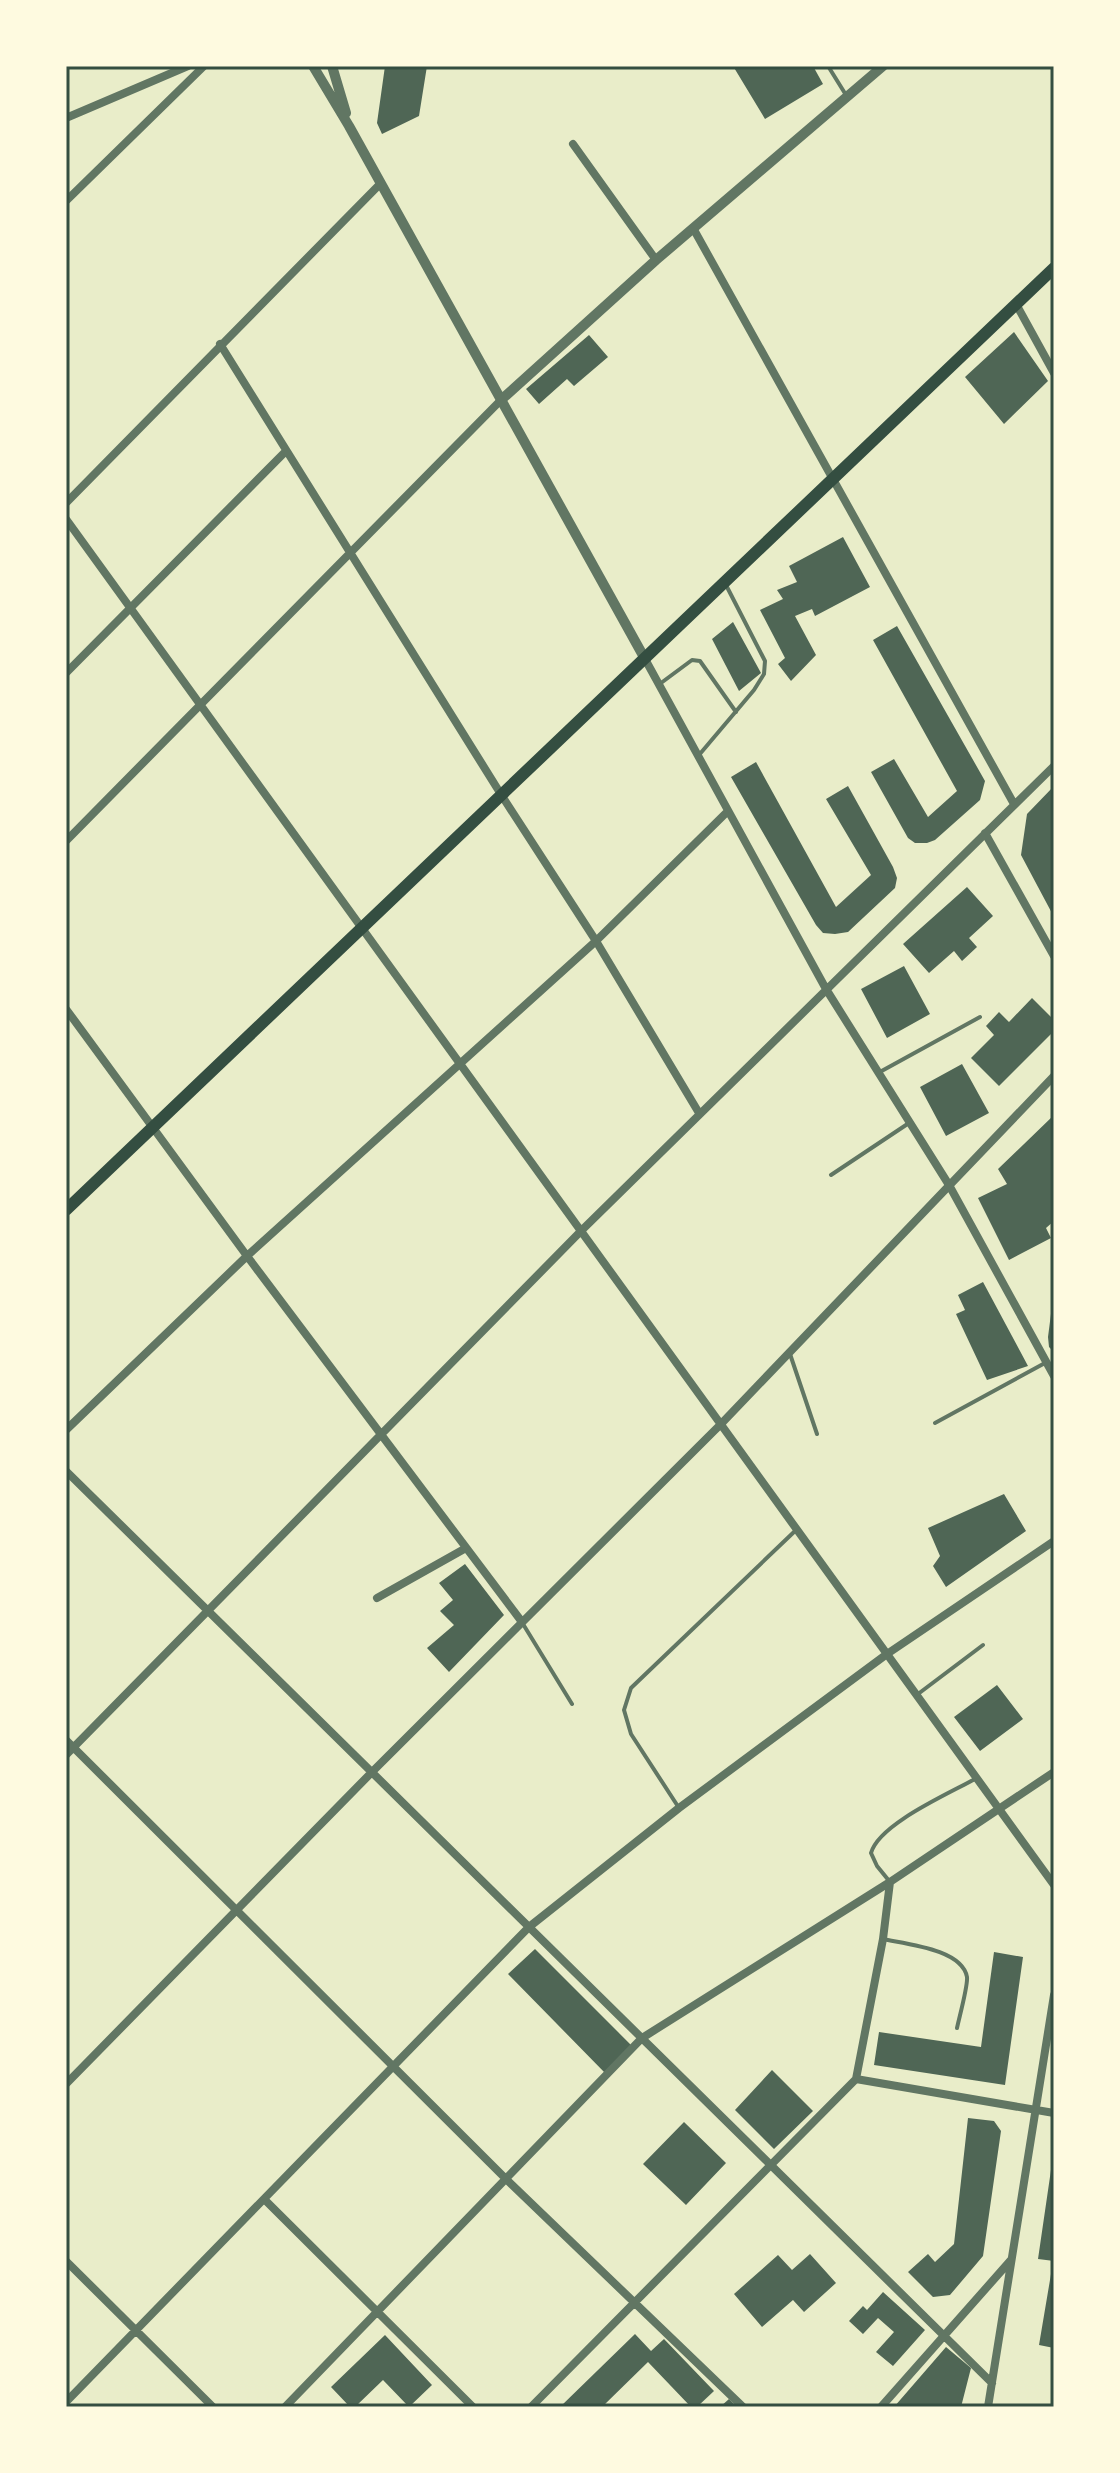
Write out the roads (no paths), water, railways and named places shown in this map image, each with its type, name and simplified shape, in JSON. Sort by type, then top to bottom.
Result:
[{"type":"main road","points":[[66,1210],[1054,268]]},
{"type":"street","points":[[66,118],[188,66]]},
{"type":"street","points":[[66,201],[204,66]]},
{"type":"street","points":[[313,66],[381,183],[826,989],[949,1185],[1054,1376]]},
{"type":"street","points":[[332,66],[349,126]]},
{"type":"street","points":[[66,841],[501,400],[656,260],[883,66]]},
{"type":"street","points":[[573,144],[656,260]]},
{"type":"street","points":[[66,503],[381,183]]},
{"type":"street","points":[[693,228],[1014,804]]},
{"type":"street","points":[[1016,304],[1054,373]]},
{"type":"street","points":[[220,344],[596,941],[699,1113]]},
{"type":"street","points":[[66,673],[286,451]]},
{"type":"street","points":[[66,519],[1054,1885]]},
{"type":"street","points":[[66,1755],[581,1231],[1054,766]]},
{"type":"street","points":[[66,1430],[247,1256],[596,941],[727,812]]},
{"type":"street","points":[[985,833],[1054,956]]},
{"type":"street","points":[[66,1009],[522,1622]]},
{"type":"street","points":[[66,2084],[372,1772],[721,1424],[1054,1076]]},
{"type":"street","points":[[66,1471],[992,2383]]},
{"type":"street","points":[[66,2402],[529,1927],[679,1808],[887,1654],[1054,1541]]},
{"type":"street","points":[[377,1598],[466,1548]]},
{"type":"street","points":[[66,1740],[506,2179],[743,2407]]},
{"type":"street","points":[[285,2407],[642,2038],[890,1882],[1054,1772]]},
{"type":"street","points":[[531,2407],[856,2079],[883,1939],[890,1882]]},
{"type":"street","points":[[988,2407],[1054,1995]]},
{"type":"street","points":[[856,2079],[1054,2113]]},
{"type":"street","points":[[264,2199],[473,2407]]},
{"type":"street","points":[[881,2407],[1012,2260]]},
{"type":"street","points":[[66,2261],[213,2407]]},
{"type":"lane","points":[[828,66],[847,97]]},
{"type":"lane","points":[[698,757],[764,674],[765,661],[725,583]]},
{"type":"lane","points":[[659,685],[692,660],[700,661],[736,712]]},
{"type":"lane","points":[[878,1073],[980,1017]]},
{"type":"lane","points":[[831,1175],[910,1122]]},
{"type":"lane","points":[[789,1352],[817,1434]]},
{"type":"lane","points":[[935,1423],[1046,1362]]},
{"type":"lane","points":[[679,1808],[631,1734],[624,1710],[631,1688],[797,1530]]},
{"type":"lane","points":[[522,1622],[572,1704]]},
{"type":"lane","points":[[917,1695],[983,1645]]},
{"type":"lane","points":[[890,1882],[871,1853],[874,1842],[895,1824],[977,1778]]},
{"type":"lane","points":[[883,1939],[944,1952],[961,1967],[967,1978],[957,2028]]}]
